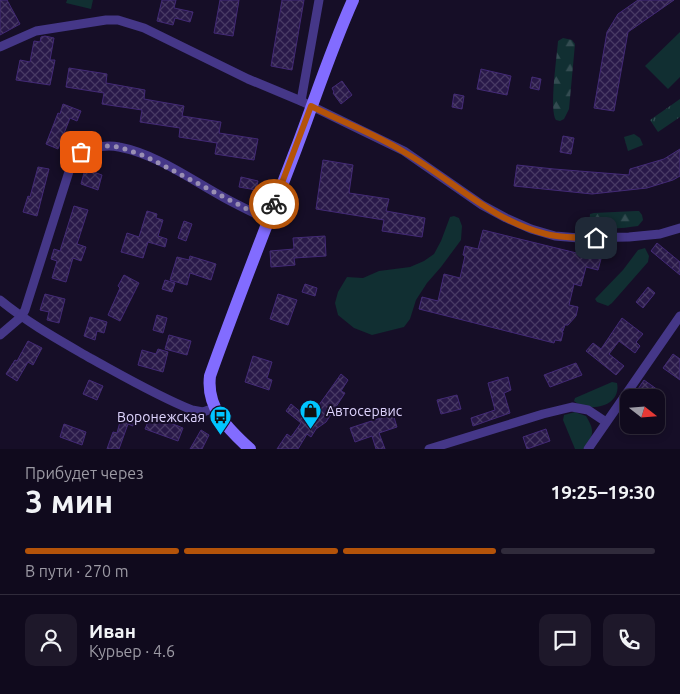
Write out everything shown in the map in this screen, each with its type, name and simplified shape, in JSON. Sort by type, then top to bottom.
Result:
[{"type":"main road","points":[[250,449],[228,428],[214,408],[210,392],[210,376],[296,148],[306,103],[332,50],[353,0]]},
{"type":"street","points":[[306,103],[319,0]]},
{"type":"street","points":[[0,47],[36,31],[106,20],[118,20],[144,28],[248,80],[306,103],[404,152],[482,204],[506,218],[544,234],[579,238],[629,237],[660,234],[680,228]]},
{"type":"street","points":[[0,335],[21,317],[25,310],[76,154],[107,146],[119,147],[166,165],[268,220]]},
{"type":"street","points":[[0,300],[21,317],[124,377],[186,408],[203,412],[214,408]]},
{"type":"street","points":[[588,449],[680,316]]},
{"type":"street","points":[[429,449],[572,406],[588,410],[606,422]]},
{"type":"green space","points":[[67,0],[93,0],[91,9],[66,3]]},
{"type":"green space","points":[[680,32],[680,77],[668,89],[645,66]]},
{"type":"green space","points":[[563,38],[572,40],[575,44],[569,109],[564,119],[560,121],[556,120],[554,114],[553,95],[558,41]]},
{"type":"green space","points":[[680,99],[680,117],[658,132],[650,120]]},
{"type":"green space","points":[[634,134],[640,138],[643,145],[628,151],[624,137]]},
{"type":"green space","points":[[639,211],[643,220],[638,226],[607,228],[589,225],[590,214]]},
{"type":"green space","points":[[450,217],[459,218],[462,226],[461,240],[427,283],[416,300],[410,319],[404,327],[372,335],[354,328],[338,315],[335,303],[338,292],[347,277],[363,278],[379,271],[410,267],[424,261],[434,254]]},
{"type":"green space","points":[[645,248],[649,256],[648,262],[612,303],[608,306],[597,302],[595,299],[623,270],[638,250]]},
{"type":"green space","points":[[612,382],[617,383],[617,391],[610,402],[603,406],[588,407],[574,401],[575,398]]},
{"type":"green space","points":[[575,412],[586,416],[592,429],[591,436],[583,449],[575,449],[563,420],[564,415]]},
{"type":"building","points":[[0,0],[7,0],[20,24],[0,35]]},
{"type":"building","points":[[162,0],[176,0],[174,8],[193,12],[190,22],[175,18],[173,25],[157,21]]},
{"type":"building","points":[[220,0],[239,0],[233,36],[214,33]]},
{"type":"building","points":[[282,0],[304,0],[292,70],[271,66]]},
{"type":"building","points":[[638,0],[674,0],[628,32],[614,111],[594,108],[607,32],[618,14]]},
{"type":"building","points":[[41,37],[54,38],[50,60],[55,60],[50,85],[16,80],[20,60],[30,62],[34,41],[40,42]]},
{"type":"building","points":[[69,68],[107,74],[106,83],[145,90],[144,99],[184,106],[182,116],[221,122],[219,133],[258,139],[254,160],[215,154],[217,143],[179,137],[180,128],[140,122],[142,110],[102,104],[104,93],[66,87]]},
{"type":"building","points":[[481,69],[511,76],[507,95],[477,89]]},
{"type":"building","points":[[532,77],[541,79],[539,90],[530,88]]},
{"type":"building","points":[[342,81],[352,95],[341,104],[333,93],[332,88]]},
{"type":"building","points":[[454,94],[464,96],[462,109],[452,107]]},
{"type":"building","points":[[63,104],[81,111],[77,121],[70,118],[58,149],[46,144]]},
{"type":"building","points":[[563,136],[574,138],[571,154],[560,152]]},
{"type":"building","points":[[680,149],[680,176],[647,188],[592,194],[514,186],[517,165],[629,175],[630,169],[664,159]]},
{"type":"building","points":[[323,160],[353,165],[349,193],[389,199],[386,211],[425,218],[422,237],[382,231],[384,220],[316,209]]},
{"type":"building","points":[[38,167],[49,169],[37,216],[23,212],[28,196],[30,197]]},
{"type":"building","points":[[85,169],[102,175],[98,190],[81,184]]},
{"type":"building","points":[[241,177],[258,181],[256,190],[239,187]]},
{"type":"building","points":[[74,206],[88,210],[77,244],[86,247],[81,261],[73,258],[66,282],[52,278],[57,261],[51,259],[54,249],[60,251]]},
{"type":"building","points":[[147,211],[157,214],[156,218],[163,220],[158,236],[167,239],[165,247],[148,242],[143,258],[121,252],[127,233],[139,237]]},
{"type":"building","points":[[184,221],[192,224],[186,241],[178,238]]},
{"type":"building","points":[[483,230],[601,259],[598,270],[586,267],[581,286],[574,284],[569,305],[578,307],[576,316],[568,325],[565,325],[563,331],[561,328],[563,333],[561,341],[555,340],[554,343],[419,309],[422,297],[438,301],[444,274],[460,278],[465,256],[463,255],[465,246],[478,249]]},
{"type":"building","points":[[325,236],[326,256],[294,258],[295,265],[271,267],[270,251],[294,249],[293,238]]},
{"type":"building","points":[[657,243],[680,262],[680,275],[651,251]]},
{"type":"building","points":[[190,256],[216,264],[211,280],[190,273],[187,285],[170,280],[177,257],[189,260]]},
{"type":"building","points":[[124,275],[139,283],[120,321],[108,315]]},
{"type":"building","points":[[165,280],[175,283],[172,292],[162,289]]},
{"type":"building","points":[[305,284],[317,288],[315,296],[302,292]]},
{"type":"building","points":[[648,287],[655,293],[643,308],[636,302]]},
{"type":"building","points":[[45,294],[65,299],[59,323],[47,320],[49,312],[40,310]]},
{"type":"building","points":[[278,294],[297,300],[288,325],[270,319]]},
{"type":"building","points":[[157,315],[167,318],[163,333],[153,330]]},
{"type":"building","points":[[90,317],[107,322],[104,333],[97,331],[95,340],[84,336]]},
{"type":"building","points":[[622,318],[643,334],[636,342],[640,346],[635,353],[619,341],[609,354],[624,366],[616,375],[586,351],[593,343],[601,349]]},
{"type":"building","points":[[169,335],[191,341],[187,355],[165,349]]},
{"type":"building","points":[[28,341],[42,348],[33,365],[28,362],[17,381],[6,374],[15,360],[17,361]]},
{"type":"building","points":[[158,349],[168,352],[163,372],[138,365],[142,350],[156,354]]},
{"type":"building","points":[[673,354],[680,359],[680,380],[663,368]]},
{"type":"building","points":[[253,356],[272,362],[267,378],[272,380],[269,390],[245,382]]},
{"type":"building","points":[[576,363],[582,375],[550,387],[544,375]]},
{"type":"building","points":[[341,374],[348,380],[341,391],[345,393],[326,422],[316,429],[311,437],[307,434],[298,449],[277,449],[287,434],[291,437],[301,423],[286,411],[291,404],[309,419]]},
{"type":"building","points":[[508,377],[511,390],[504,393],[510,413],[473,426],[471,418],[495,410],[488,383]]},
{"type":"building","points":[[89,380],[103,386],[97,400],[83,394]]},
{"type":"building","points":[[644,380],[657,389],[638,389]]},
{"type":"building","points":[[457,395],[461,409],[441,414],[437,400]]},
{"type":"building","points":[[122,414],[136,418],[133,426],[128,424],[119,449],[107,449],[113,432],[117,433]]},
{"type":"building","points":[[393,414],[397,427],[379,433],[385,449],[376,449],[372,436],[355,442],[350,428]]},
{"type":"building","points":[[150,417],[183,428],[178,441],[145,429]]},
{"type":"building","points":[[64,424],[86,432],[82,445],[60,437]]},
{"type":"building","points":[[546,429],[550,441],[527,449],[523,437]]},
{"type":"building","points":[[201,430],[209,435],[202,449],[190,449]]},
{"type":"way so far","points":[[81,152],[107,146],[119,147],[145,156],[166,165],[268,220],[274,204]]},
{"type":"place","name":"Автосервис","points":[[310,430]]},
{"type":"place","name":"Воронежская","points":[[221,436]]},
{"type":"route","points":[[274,204],[311,106],[404,152],[506,218],[544,234],[596,238]]}]
